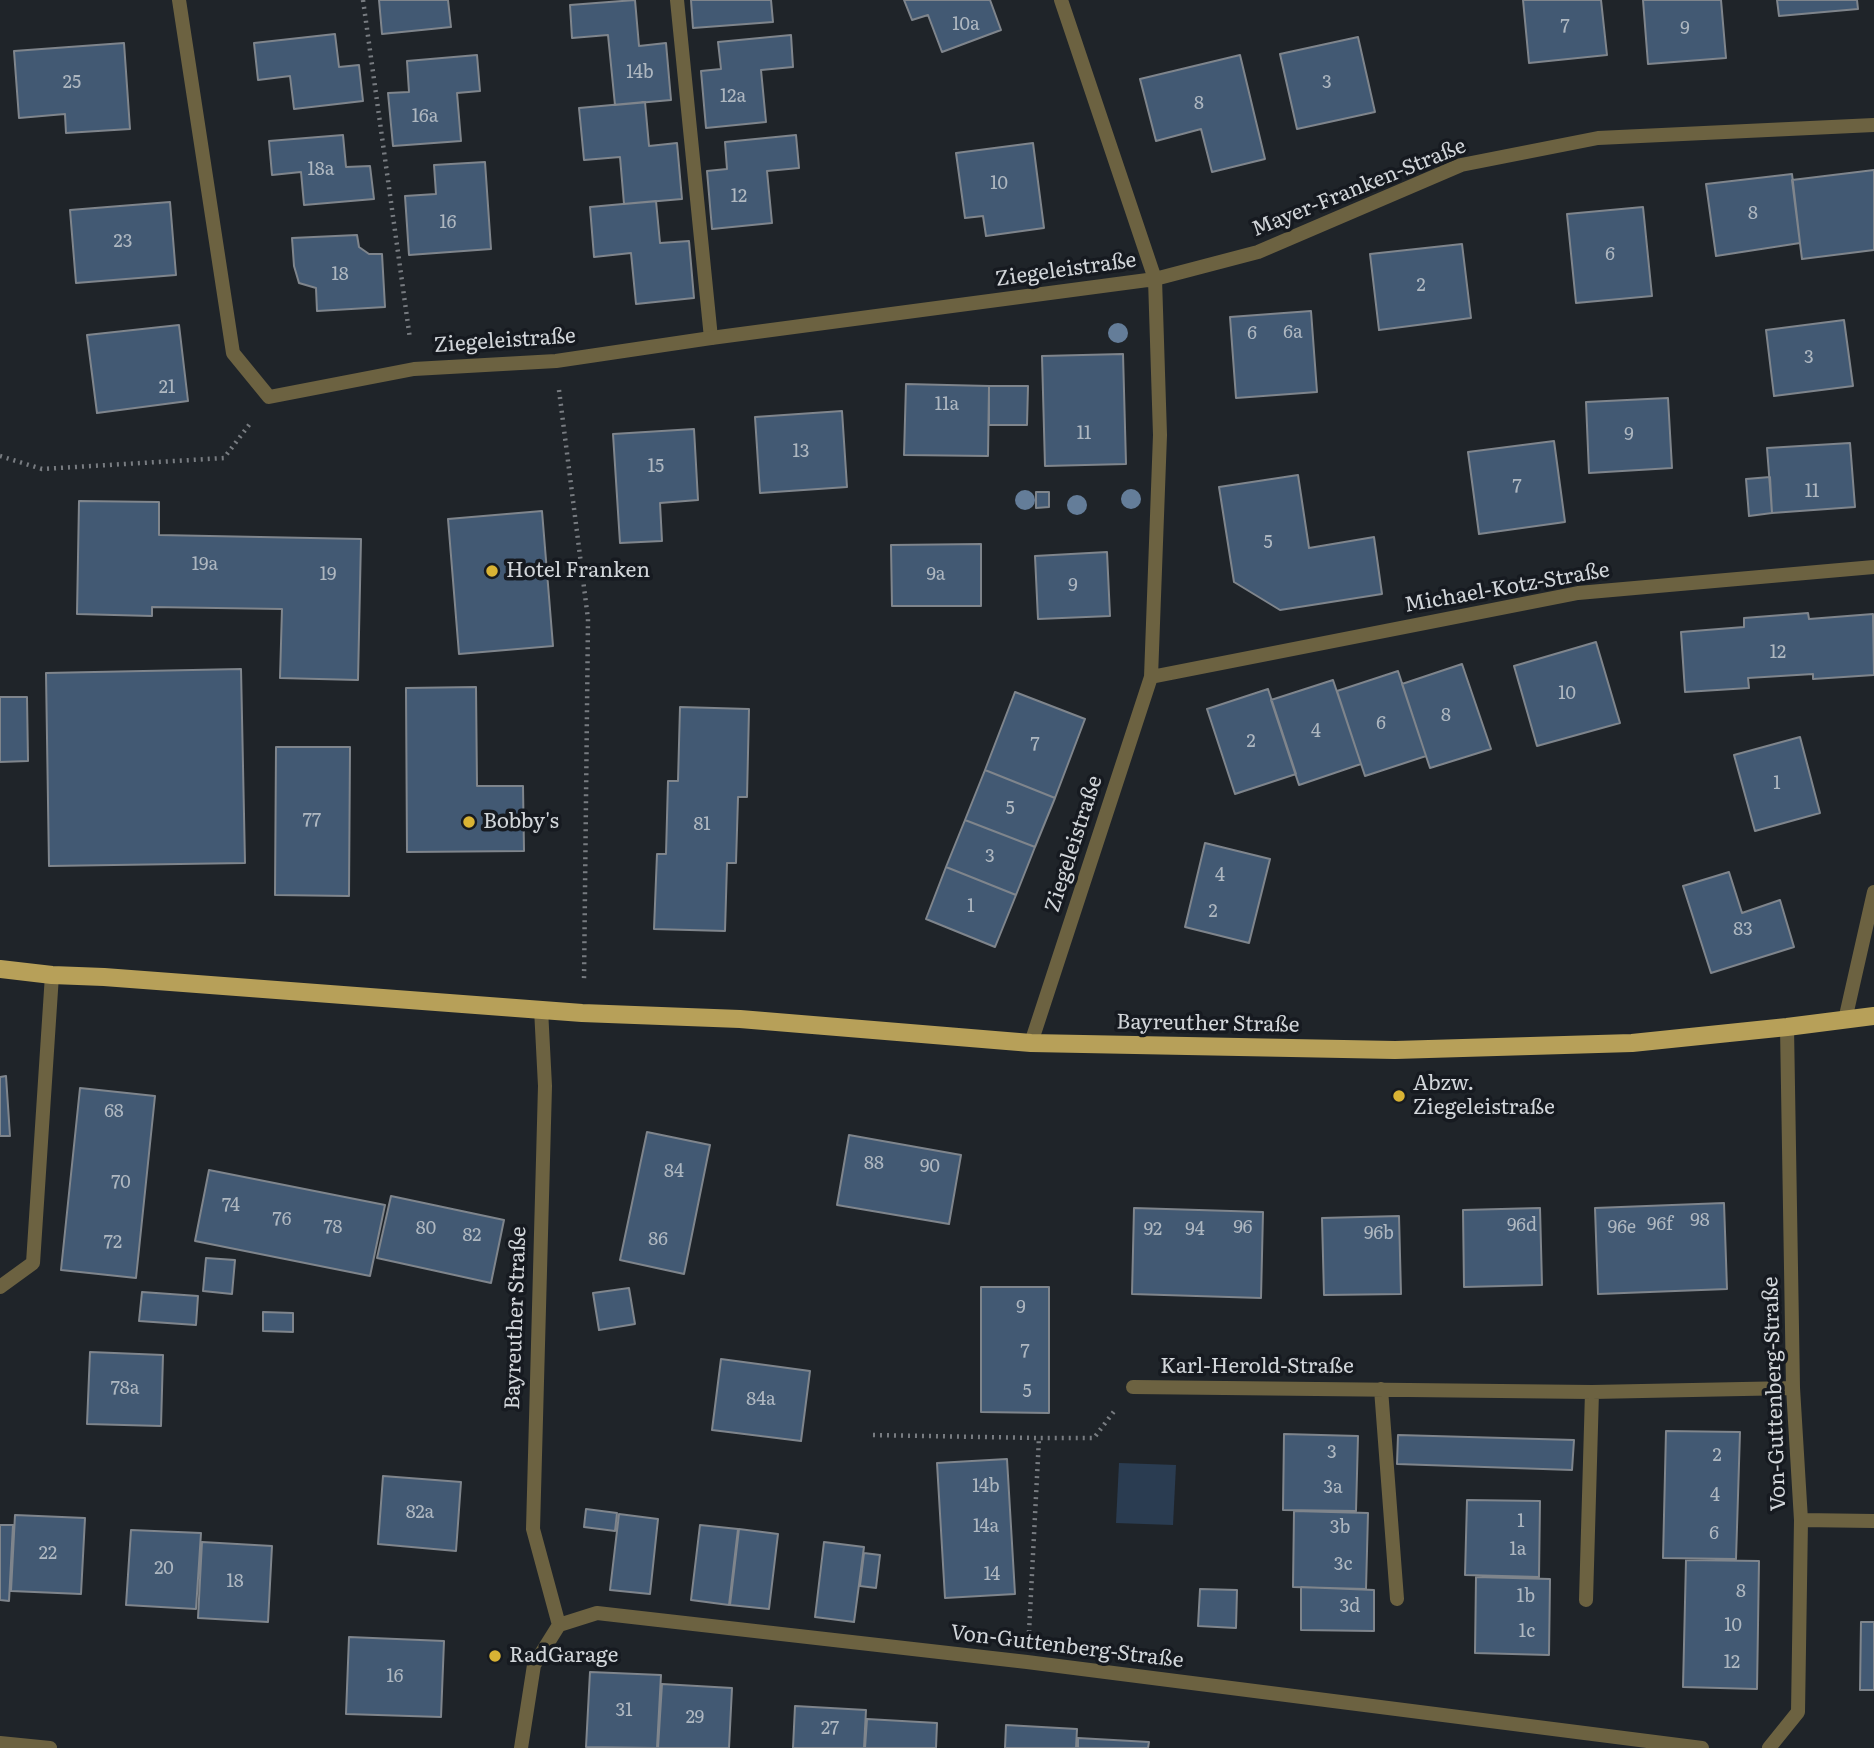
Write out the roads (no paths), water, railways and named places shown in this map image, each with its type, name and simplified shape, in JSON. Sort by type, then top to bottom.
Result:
[{"type":"main road","name":"Bayreuther Straße","points":[[0,970],[582,1013],[740,1018],[1031,1043],[1395,1050],[1632,1042],[1874,1016]]},
{"type":"street","name":"Ziegeleistraße","points":[[178,0],[233,353],[269,397],[414,369],[556,361],[1155,279]]},
{"type":"street","points":[[677,0],[711,338]]},
{"type":"street","name":"Ziegeleistraße","points":[[1031,1043],[1152,677],[1160,435],[1155,279],[1061,0]]},
{"type":"street","name":"Mayer-Franken-Straße","points":[[1155,279],[1258,252],[1461,165],[1598,138],[1874,125]]},
{"type":"street","name":"Michael-Kotz-Straße","points":[[1152,677],[1578,593],[1874,567]]},
{"type":"street","points":[[1846,1020],[1874,892]]},
{"type":"street","points":[[0,1287],[33,1263],[52,975]]},
{"type":"street","name":"Bayreuther Straße","points":[[541,1009],[545,1086],[533,1529],[559,1625]]},
{"type":"street","name":"Von-Guttenberg-Straße","points":[[1769,1748],[1798,1712],[1801,1520],[1793,1388],[1787,1027]]},
{"type":"street","name":"Karl-Herold-Straße","points":[[1133,1387],[1591,1392],[1793,1388]]},
{"type":"street","name":"Karl-Herold-Straße","points":[[1381,1389],[1397,1599]]},
{"type":"street","points":[[1586,1601],[1591,1392]]},
{"type":"street","points":[[1801,1520],[1874,1521]]},
{"type":"street","name":"Von-Guttenberg-Straße","points":[[559,1625],[597,1613],[1027,1662],[1702,1748]]},
{"type":"street","points":[[521,1748],[534,1665],[559,1625]]},
{"type":"street","points":[[0,1742],[50,1748]]},
{"type":"place","name":"Hotel Franken","points":[[492,571]]},
{"type":"place","name":"Bobby's","points":[[469,822]]},
{"type":"place","name":"Abzw. Ziegeleistraße","points":[[1399,1096]]},
{"type":"place","name":"RadGarage","points":[[495,1656]]}]
